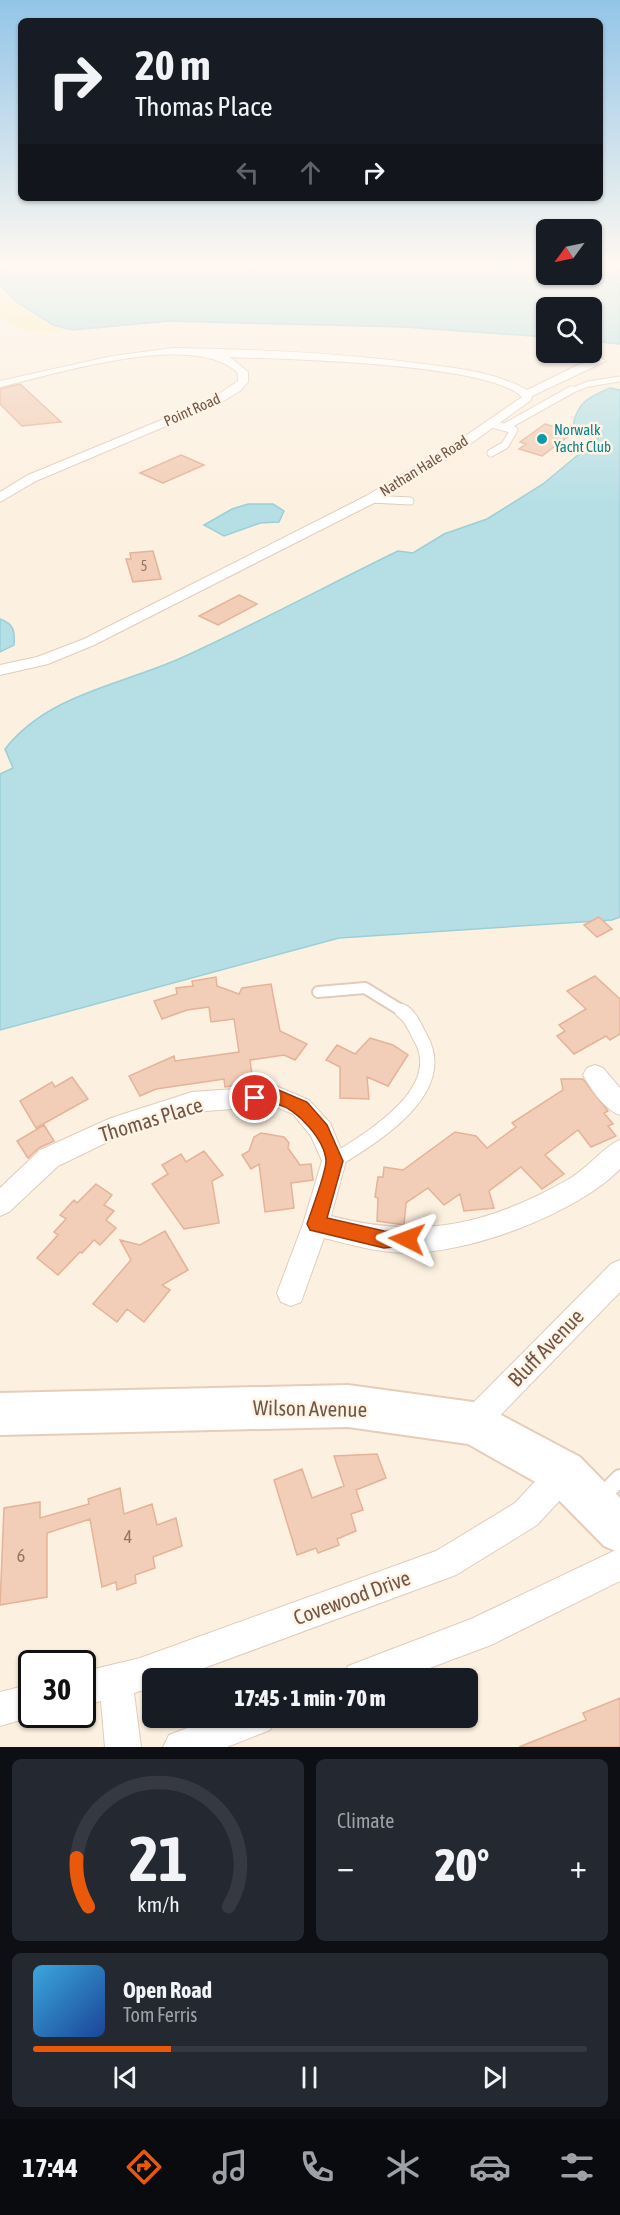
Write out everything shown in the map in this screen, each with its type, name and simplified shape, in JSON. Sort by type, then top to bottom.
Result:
[{"type":"main road","name":"Wilson Avenue","points":[[0,1413],[348,1406],[473,1423],[564,1473],[611,1504]]},
{"type":"street","name":"Point Road","points":[[0,384],[130,356],[162,352],[203,352],[219,355],[243,372],[243,382],[214,402],[32,478],[0,498]]},
{"type":"street","points":[[203,352],[367,360],[450,370],[485,376],[527,394]]},
{"type":"street","name":"Nathan Hale Road","points":[[8,669],[89,642],[371,499],[498,425],[523,403],[527,394],[594,363]]},
{"type":"street","points":[[595,1075],[620,1105]]},
{"type":"street","name":"Thomas Place","points":[[0,1204],[49,1158],[119,1125],[192,1102],[276,1096],[301,1107],[321,1130],[334,1161]]},
{"type":"street","points":[[316,1224],[384,1240],[452,1239],[510,1222],[558,1198],[604,1172],[619,1154]]},
{"type":"street","points":[[291,1293],[316,1224],[334,1161]]},
{"type":"street","name":"Bluff Avenue","points":[[473,1423],[620,1274]]},
{"type":"street","name":"Covewood Drive","points":[[96,1686],[140,1675],[445,1564],[526,1514],[564,1473]]},
{"type":"street","points":[[386,1668],[479,1633],[620,1564]]},
{"type":"street","points":[[116,1681],[123,1747]]},
{"type":"street","points":[[0,1709],[18,1704]]},
{"type":"street","points":[[181,1747],[231,1728]]},
{"type":"lane","points":[[498,425],[588,382],[620,379]]},
{"type":"lane","points":[[491,453],[505,445],[514,430],[498,425]]},
{"type":"lane","points":[[371,499],[410,501]]},
{"type":"lane","points":[[318,992],[364,988],[406,1014],[425,1045],[426,1075],[408,1106],[380,1133],[334,1161]]},
{"type":"water","points":[[610,388],[620,390],[620,917],[612,920],[339,938],[0,1030],[0,774],[13,768],[5,749],[22,730],[42,715],[64,703],[181,658],[398,551],[413,553],[444,534],[487,519],[543,484],[603,434],[573,426],[578,411],[585,401]]},
{"type":"water","points":[[248,504],[273,504],[284,511],[279,522],[260,523],[224,536],[204,525],[232,509]]},
{"type":"water","points":[[0,619],[11,626],[14,632],[14,645],[0,652]]},
{"type":"building","points":[[20,384],[61,422],[22,426],[0,404],[0,389]]},
{"type":"building","name":"Norwalk Yacht Club","points":[[545,424],[574,432],[542,456],[519,449],[526,444],[520,442]]},
{"type":"building","points":[[181,455],[204,465],[163,483],[140,473]]},
{"type":"building","points":[[153,551],[161,579],[133,582],[126,559],[131,559],[130,553]]},
{"type":"building","points":[[239,595],[257,604],[218,625],[199,616]]},
{"type":"building","points":[[599,917],[612,929],[597,937],[584,925]]},
{"type":"building","points":[[595,976],[620,999],[620,1034],[610,1040],[606,1036],[574,1054],[557,1036],[565,1031],[559,1025],[586,1009],[567,991]]},
{"type":"building","points":[[216,977],[217,986],[239,994],[242,988],[271,984],[280,1031],[307,1044],[295,1060],[284,1055],[250,1060],[253,1083],[225,1087],[224,1079],[156,1089],[140,1096],[129,1076],[174,1056],[175,1061],[239,1052],[234,1019],[211,1022],[209,1007],[187,1010],[162,1019],[154,1001],[177,994],[176,988],[193,986],[192,981]]},
{"type":"building","points":[[370,1038],[393,1045],[408,1055],[388,1086],[367,1077],[369,1099],[340,1098],[340,1067],[326,1060],[337,1045],[355,1054]]},
{"type":"building","points":[[72,1077],[88,1099],[36,1128],[20,1101],[52,1082],[55,1087]]},
{"type":"building","points":[[561,1079],[583,1079],[608,1111],[604,1113],[613,1124],[608,1126],[616,1136],[591,1147],[578,1130],[545,1155],[564,1174],[542,1189],[521,1167],[489,1191],[494,1208],[464,1211],[460,1194],[444,1205],[428,1188],[406,1203],[404,1225],[377,1221],[378,1198],[375,1197],[378,1177],[383,1177],[384,1167],[403,1170],[455,1132],[476,1136],[487,1148],[516,1127],[512,1123],[563,1090]]},
{"type":"building","points":[[44,1125],[54,1141],[39,1148],[28,1158],[17,1141]]},
{"type":"building","points":[[261,1133],[284,1137],[289,1143],[288,1148],[300,1165],[311,1164],[313,1180],[291,1183],[294,1208],[265,1212],[259,1164],[251,1169],[242,1155],[249,1151],[254,1137]]},
{"type":"building","points":[[204,1151],[223,1175],[212,1181],[219,1223],[184,1229],[152,1184],[168,1174],[162,1165],[181,1154],[186,1162]]},
{"type":"building","points":[[96,1184],[112,1195],[104,1205],[114,1211],[106,1220],[116,1228],[100,1245],[94,1240],[58,1275],[37,1258],[58,1235],[54,1232],[66,1219],[60,1215],[74,1200],[77,1203]]},
{"type":"building","points":[[165,1231],[188,1270],[162,1285],[170,1290],[144,1322],[127,1309],[117,1322],[93,1304],[131,1260],[120,1240],[140,1245]]},
{"type":"building","points":[[377,1454],[386,1478],[356,1490],[363,1510],[351,1514],[356,1531],[337,1539],[339,1545],[318,1553],[316,1548],[297,1555],[274,1480],[302,1469],[312,1498],[344,1486],[334,1456]]},
{"type":"building","points":[[120,1488],[124,1514],[152,1504],[157,1525],[176,1518],[182,1546],[153,1557],[155,1568],[135,1575],[136,1583],[117,1590],[116,1582],[102,1587],[90,1519],[47,1533],[47,1597],[0,1605],[4,1508],[40,1502],[40,1518],[89,1504],[88,1499]]},
{"type":"building","points":[[620,1698],[620,1747],[519,1747],[586,1720],[583,1713]]},
{"type":"place","name":"Norwalk Yacht Club","points":[[542,439]]},
{"type":"route","points":[[255,1098],[276,1096],[301,1107],[321,1130],[334,1161],[316,1224],[384,1240],[407,1239]]}]
